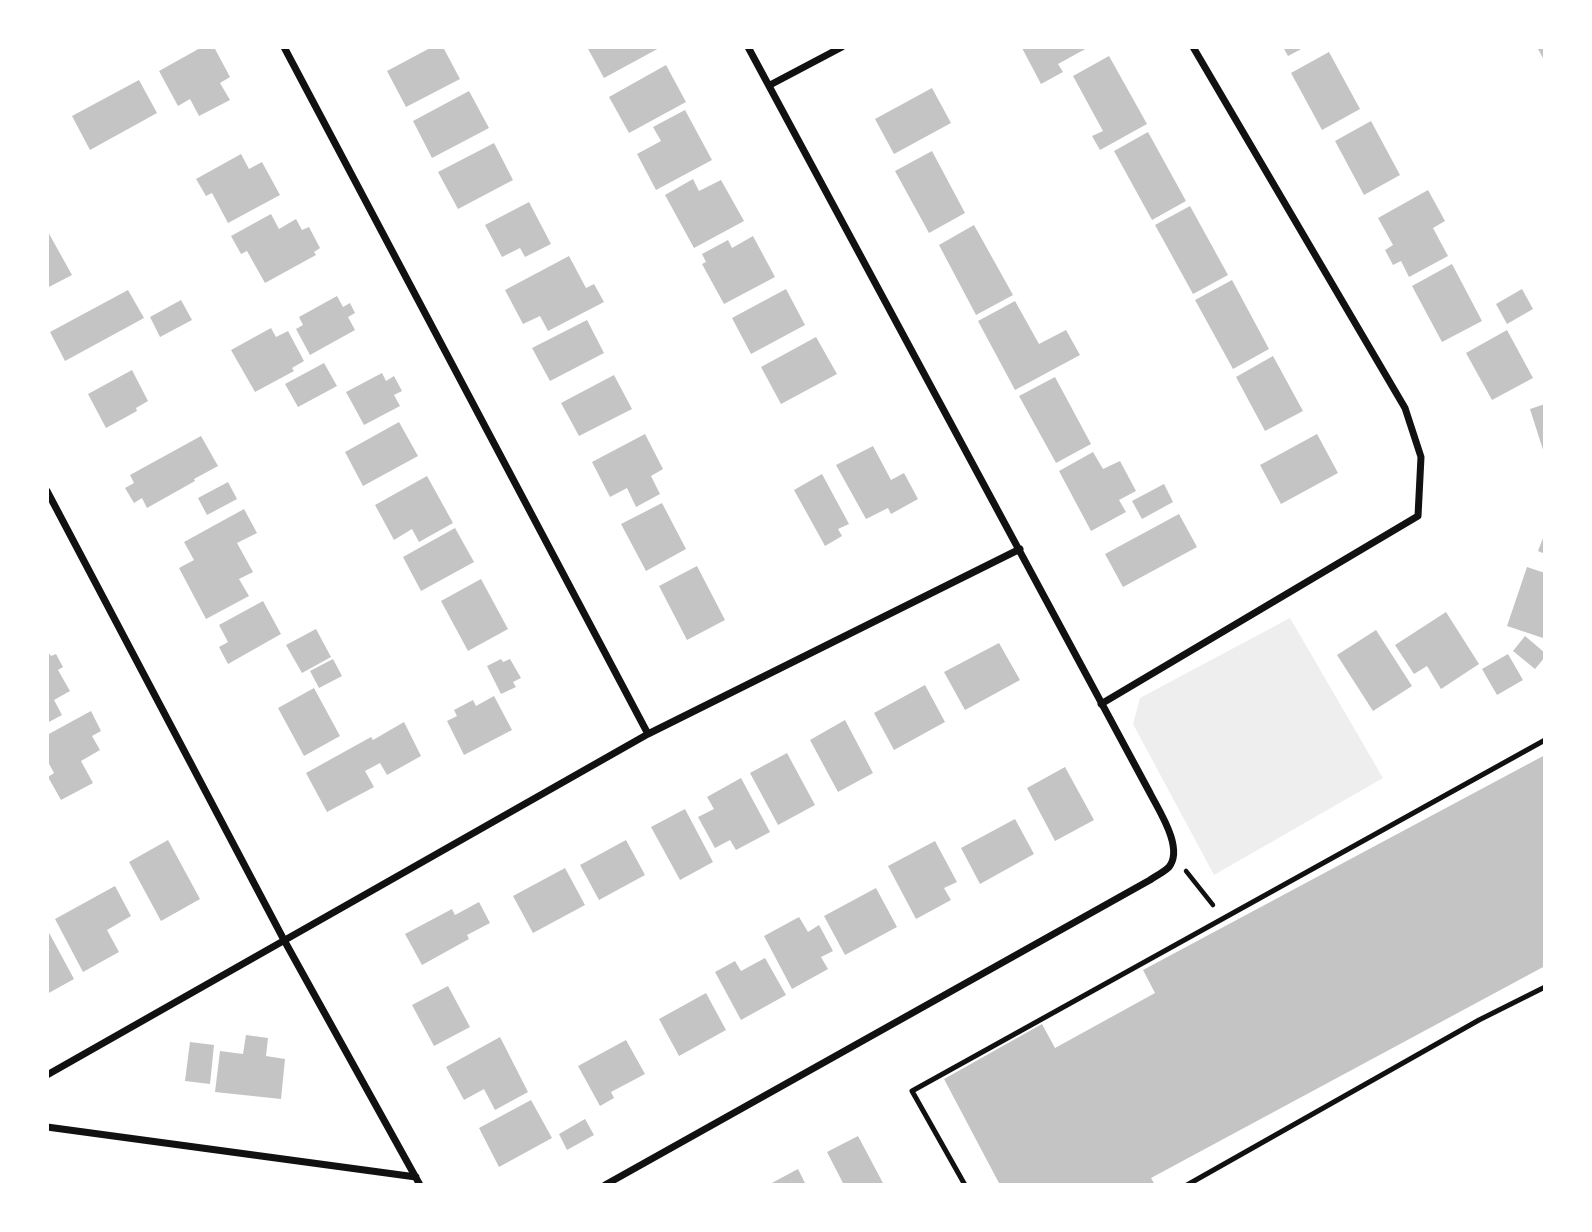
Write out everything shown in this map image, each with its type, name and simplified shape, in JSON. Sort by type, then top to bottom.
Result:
[{"type":"street","points":[[284,47],[648,734]]},
{"type":"street","points":[[605,1185],[1150,880],[1168,867],[1174,856],[1171,835],[1020,549],[748,47]]},
{"type":"street","points":[[770,85],[842,47]]},
{"type":"street","points":[[1101,704],[1418,516],[1421,457],[1405,408],[1193,47]]},
{"type":"street","points":[[47,491],[284,940],[418,1181]]},
{"type":"street","points":[[47,1075],[648,734],[1020,549]]},
{"type":"street","points":[[47,1127],[418,1181]]},
{"type":"lane","points":[[965,1185],[912,1091],[1545,740]]},
{"type":"lane","points":[[1187,1185],[1467,1027],[1545,987]]},
{"type":"path","points":[[1174,856],[1214,907]]},
{"type":"shaded area","points":[[1290,618],[1383,778],[1214,875],[1133,724],[1140,698]]},
{"type":"building","points":[[202,47],[214,47],[230,77],[220,83],[230,100],[199,116],[190,99],[178,106],[159,71]]},
{"type":"building","points":[[432,47],[443,47],[460,79],[406,107],[387,71]]},
{"type":"building","points":[[587,47],[661,47],[604,78]]},
{"type":"building","points":[[1023,47],[1089,47],[1058,64],[1063,72],[1041,84]]},
{"type":"building","points":[[1283,47],[1305,47],[1288,56]]},
{"type":"building","points":[[1537,47],[1545,47],[1545,62]]},
{"type":"building","points":[[1329,52],[1360,109],[1322,130],[1291,73]]},
{"type":"building","points":[[1109,56],[1147,124],[1100,150],[1092,136],[1103,131],[1073,76]]},
{"type":"building","points":[[666,65],[686,102],[629,133],[609,97]]},
{"type":"building","points":[[139,80],[157,113],[90,150],[72,116]]},
{"type":"building","points":[[932,88],[951,123],[894,154],[875,119]]},
{"type":"building","points":[[469,91],[489,128],[432,158],[413,121]]},
{"type":"building","points":[[685,110],[712,160],[656,190],[637,154],[661,141],[653,127]]},
{"type":"building","points":[[1371,121],[1400,175],[1364,195],[1335,141]]},
{"type":"building","points":[[1148,132],[1186,201],[1152,220],[1114,151]]},
{"type":"building","points":[[494,143],[513,180],[458,209],[438,172]]},
{"type":"building","points":[[932,151],[965,213],[929,233],[895,171]]},
{"type":"building","points":[[241,154],[249,169],[262,162],[280,195],[228,223],[212,193],[206,196],[196,179]]},
{"type":"building","points":[[693,179],[699,191],[721,180],[744,221],[694,248],[665,195]]},
{"type":"building","points":[[1428,190],[1445,221],[1433,228],[1448,256],[1409,277],[1401,261],[1393,265],[1385,250],[1393,245],[1378,218]]},
{"type":"building","points":[[529,202],[551,244],[525,257],[520,248],[502,257],[485,225]]},
{"type":"building","points":[[1190,206],[1228,275],[1193,294],[1155,225]]},
{"type":"building","points":[[271,214],[279,229],[296,219],[302,230],[309,227],[320,248],[314,252],[316,255],[265,283],[247,251],[241,254],[231,236]]},
{"type":"building","points":[[974,225],[1013,295],[976,315],[939,245]]},
{"type":"building","points":[[47,230],[72,275],[47,288]]},
{"type":"building","points":[[753,236],[775,277],[724,304],[702,264],[706,262],[702,254],[728,240],[732,248]]},
{"type":"building","points":[[569,256],[586,288],[594,284],[604,302],[548,331],[540,316],[523,324],[505,290]]},
{"type":"building","points":[[1452,264],[1482,321],[1442,342],[1412,286]]},
{"type":"building","points":[[1232,280],[1269,349],[1233,369],[1195,300]]},
{"type":"building","points":[[786,289],[805,325],[751,354],[732,318]]},
{"type":"building","points":[[1522,289],[1533,309],[1507,324],[1496,304]]},
{"type":"building","points":[[128,290],[144,318],[65,361],[50,332]]},
{"type":"building","points":[[337,296],[343,307],[350,303],[355,313],[348,317],[355,330],[310,355],[296,329],[303,325],[299,317]]},
{"type":"building","points":[[181,300],[192,320],[160,337],[150,317]]},
{"type":"building","points":[[1015,301],[1039,344],[1066,330],[1080,355],[1015,390],[978,321]]},
{"type":"building","points":[[587,320],[604,353],[550,381],[532,348]]},
{"type":"building","points":[[271,328],[276,337],[288,331],[304,361],[292,368],[294,371],[255,392],[231,350]]},
{"type":"building","points":[[1507,330],[1533,378],[1492,400],[1466,353]]},
{"type":"building","points":[[816,337],[837,374],[781,404],[761,367]]},
{"type":"building","points":[[1273,356],[1303,411],[1265,431],[1236,377]]},
{"type":"building","points":[[324,363],[337,386],[298,407],[285,384]]},
{"type":"building","points":[[132,370],[148,401],[136,408],[137,411],[106,428],[88,394]]},
{"type":"building","points":[[382,373],[386,381],[394,376],[402,391],[394,395],[400,406],[364,425],[346,392]]},
{"type":"building","points":[[614,375],[632,409],[579,436],[561,403]]},
{"type":"building","points":[[1055,377],[1091,444],[1056,463],[1019,396]]},
{"type":"building","points":[[1545,404],[1545,453],[1544,453],[1530,409]]},
{"type":"building","points":[[399,422],[418,456],[363,486],[345,452]]},
{"type":"building","points":[[645,434],[663,469],[651,476],[660,494],[636,507],[627,488],[610,497],[592,462]]},
{"type":"building","points":[[1317,434],[1338,473],[1281,504],[1260,465]]},
{"type":"building","points":[[201,436],[218,466],[147,508],[142,498],[134,503],[125,488],[134,483],[130,475]]},
{"type":"building","points":[[873,446],[891,480],[904,473],[918,499],[891,514],[888,508],[866,519],[836,465]]},
{"type":"building","points":[[1093,452],[1103,469],[1120,461],[1136,491],[1119,500],[1126,512],[1091,531],[1059,471]]},
{"type":"building","points":[[822,474],[849,524],[838,529],[842,536],[825,546],[794,490]]},
{"type":"building","points":[[427,476],[453,523],[419,542],[412,529],[394,540],[375,505]]},
{"type":"building","points":[[228,482],[237,499],[207,515],[198,498]]},
{"type":"building","points":[[1164,484],[1173,502],[1142,519],[1132,501]]},
{"type":"building","points":[[662,503],[686,549],[646,571],[621,524]]},
{"type":"building","points":[[244,509],[257,533],[237,543],[253,572],[239,579],[249,596],[206,619],[179,568],[194,560],[184,542]]},
{"type":"building","points":[[1179,514],[1197,547],[1123,587],[1105,554]]},
{"type":"building","points":[[455,528],[474,562],[421,591],[403,557]]},
{"type":"building","points":[[1545,533],[1545,554],[1538,551]]},
{"type":"building","points":[[697,566],[725,620],[687,640],[659,586]]},
{"type":"building","points":[[1527,567],[1545,573],[1543,638],[1507,626]]},
{"type":"building","points":[[481,579],[508,629],[468,651],[441,601]]},
{"type":"building","points":[[263,601],[281,634],[228,664],[219,647],[228,642],[219,625]]},
{"type":"building","points":[[1446,612],[1479,664],[1441,689],[1427,666],[1414,674],[1395,645]]},
{"type":"building","points":[[316,629],[331,657],[302,673],[286,645]]},
{"type":"building","points":[[1376,630],[1412,686],[1373,711],[1337,655]]},
{"type":"building","points":[[1525,636],[1545,653],[1545,657],[1535,669],[1513,651]]},
{"type":"building","points":[[999,643],[1020,680],[965,710],[944,672]]},
{"type":"building","points":[[47,650],[51,656],[56,654],[63,667],[58,670],[70,691],[54,700],[62,715],[47,723]]},
{"type":"building","points":[[1508,654],[1523,680],[1497,695],[1482,669]]},
{"type":"building","points":[[333,659],[342,676],[319,688],[310,671]]},
{"type":"building","points":[[501,659],[503,662],[510,659],[521,678],[513,682],[516,687],[501,694],[487,666]]},
{"type":"building","points":[[925,685],[945,722],[894,750],[874,713]]},
{"type":"building","points":[[314,688],[340,736],[304,756],[278,708]]},
{"type":"building","points":[[494,696],[512,730],[464,755],[447,721],[457,716],[454,710],[473,700],[476,706]]},
{"type":"building","points":[[91,711],[101,731],[92,736],[100,750],[81,761],[93,783],[61,800],[48,777],[54,773],[47,760],[47,735]]},
{"type":"building","points":[[845,720],[873,773],[838,792],[810,740]]},
{"type":"building","points":[[404,722],[421,756],[387,775],[380,763],[365,771],[374,787],[327,812],[306,773]]},
{"type":"building","points":[[787,753],[815,805],[778,825],[750,773]]},
{"type":"building","points":[[1545,755],[1545,966],[1151,1178],[1155,1185],[1000,1185],[944,1079],[1042,1024],[1055,1048],[1155,993],[1143,970]]},
{"type":"building","points":[[1065,767],[1094,820],[1055,841],[1027,788]]},
{"type":"building","points":[[741,778],[770,832],[736,850],[730,840],[715,848],[698,817],[714,809],[707,797]]},
{"type":"building","points":[[685,809],[713,862],[680,880],[651,827]]},
{"type":"building","points":[[1015,819],[1034,854],[980,884],[961,848]]},
{"type":"building","points":[[168,840],[200,899],[161,921],[129,862]]},
{"type":"building","points":[[626,840],[645,875],[599,900],[580,865]]},
{"type":"building","points":[[935,841],[957,882],[944,888],[951,900],[916,919],[888,866]]},
{"type":"building","points":[[565,868],[585,905],[533,933],[513,896]]},
{"type":"building","points":[[115,886],[131,916],[107,930],[119,952],[83,972],[55,919]]},
{"type":"building","points":[[876,888],[897,927],[845,955],[824,916]]},
{"type":"building","points":[[479,902],[490,923],[467,935],[469,939],[422,965],[405,934],[452,909],[455,915]]},
{"type":"building","points":[[799,917],[808,932],[819,925],[833,951],[821,957],[828,969],[792,989],[764,936]]},
{"type":"building","points":[[47,929],[74,979],[47,994]]},
{"type":"building","points":[[765,958],[786,995],[741,1020],[715,972],[735,961],[741,971]]},
{"type":"building","points":[[448,986],[470,1027],[434,1046],[412,1005]]},
{"type":"building","points":[[706,993],[726,1030],[679,1056],[659,1019]]},
{"type":"building","points":[[246,1035],[268,1038],[266,1056],[285,1059],[281,1099],[215,1092],[220,1051],[243,1054]]},
{"type":"building","points":[[500,1037],[528,1092],[495,1110],[484,1089],[464,1100],[446,1067]]},
{"type":"building","points":[[626,1040],[645,1074],[611,1092],[614,1098],[600,1106],[578,1066]]},
{"type":"building","points":[[190,1042],[214,1045],[210,1084],[185,1081]]},
{"type":"building","points":[[531,1100],[552,1138],[499,1167],[479,1128]]},
{"type":"building","points":[[585,1119],[594,1135],[567,1150],[559,1134]]},
{"type":"building","points":[[858,1136],[884,1185],[844,1185],[827,1152]]},
{"type":"building","points":[[798,1169],[806,1185],[768,1185]]}]
